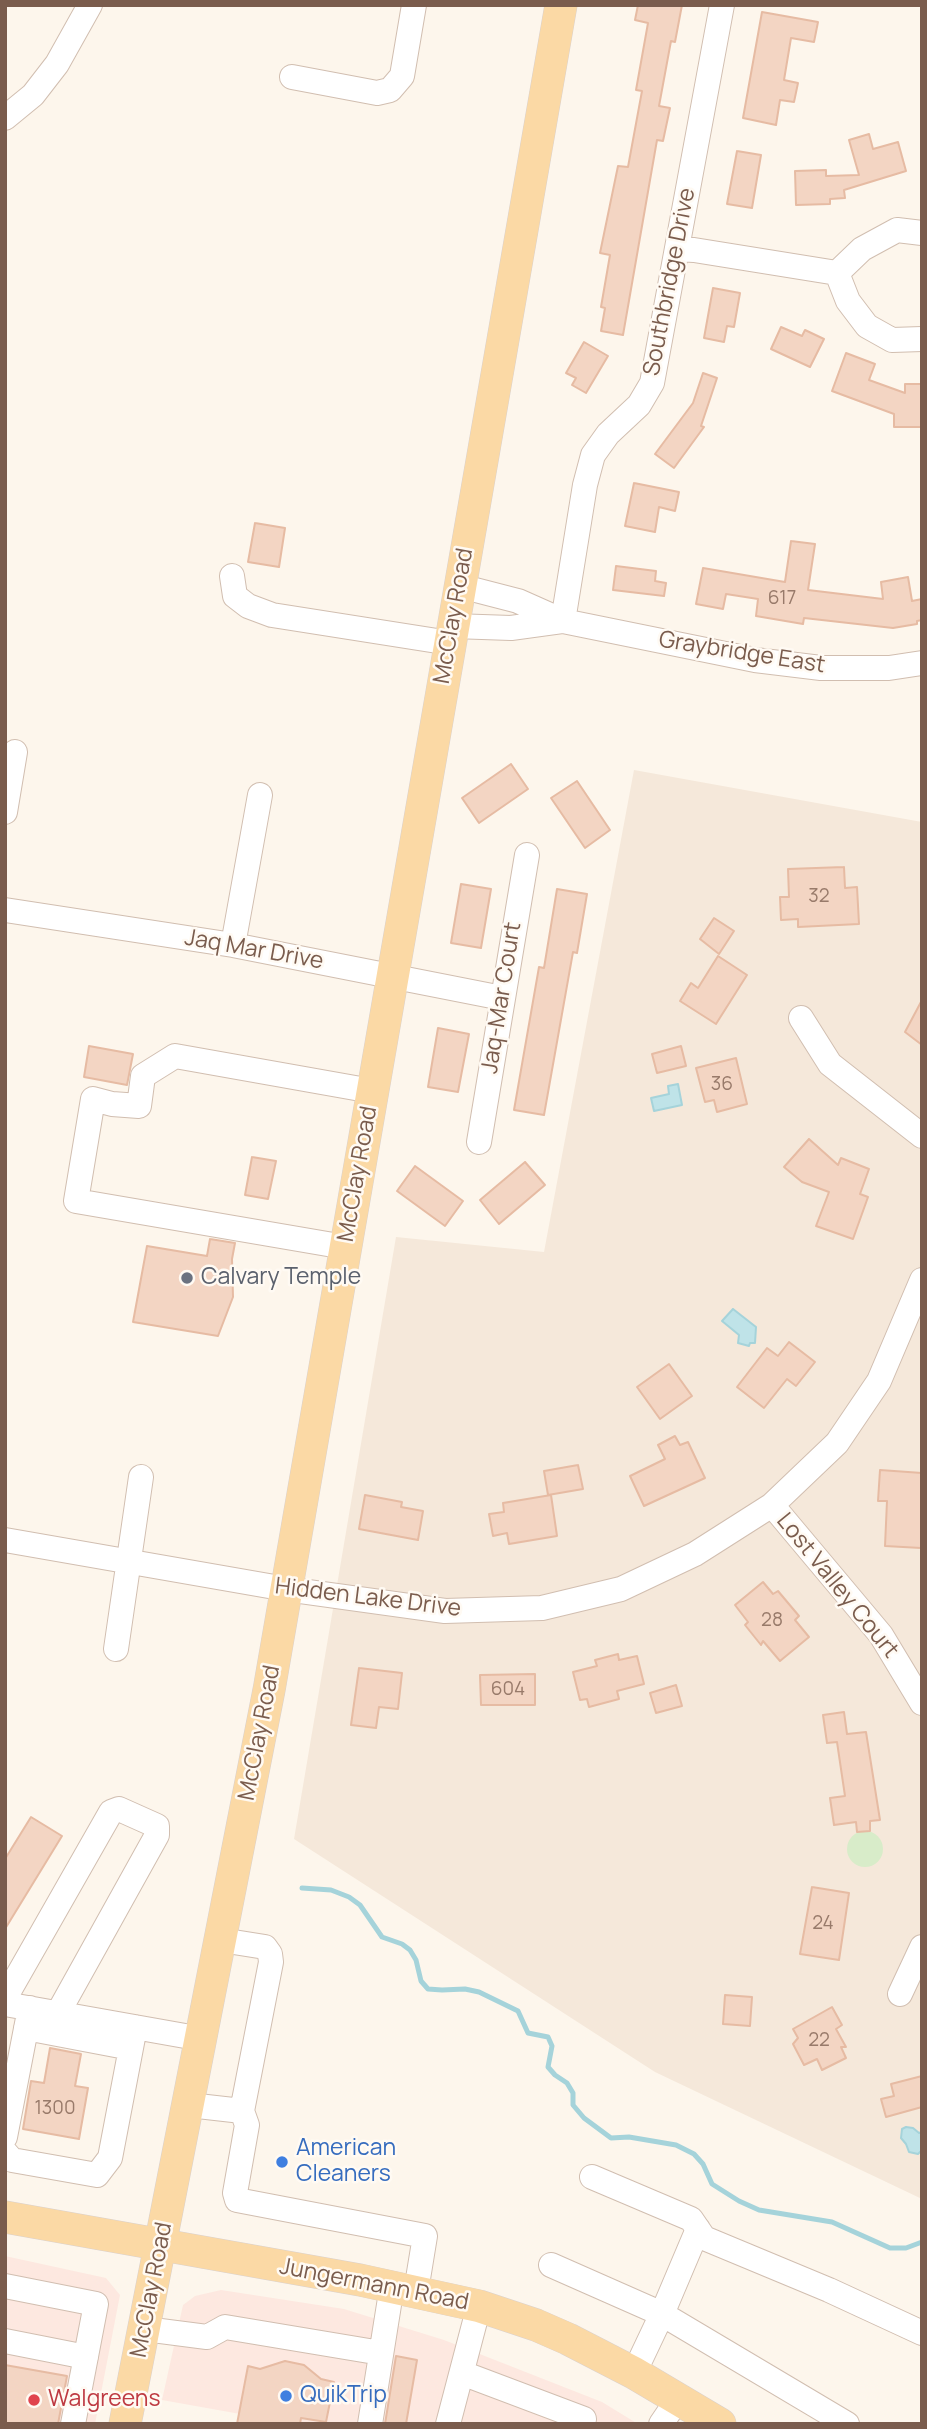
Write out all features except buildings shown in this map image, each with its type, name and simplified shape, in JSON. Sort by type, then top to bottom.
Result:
[{"type":"main road","name":"McClay Road","points":[[125,2424],[270,1690],[561,5]]},
{"type":"main road","name":"Jungermann Road","points":[[5,2217],[404,2288],[479,2306],[536,2325],[634,2373],[669,2411],[720,2424]]},
{"type":"street","points":[[5,118],[33,95],[57,64],[90,5]]},
{"type":"street","points":[[292,77],[377,93],[395,99],[402,76],[414,5]]},
{"type":"street","name":"Southbridge Drive","points":[[563,621],[585,485],[593,455],[608,434],[639,405],[652,383],[722,5]]},
{"type":"street","points":[[836,273],[862,249],[897,230],[922,233]]},
{"type":"street","points":[[677,249],[836,273]]},
{"type":"street","points":[[836,273],[848,301],[867,326],[892,340],[922,339]]},
{"type":"street","name":"Graybridge East","points":[[232,576],[235,596],[248,606],[272,615],[451,634],[563,621]]},
{"type":"street","name":"Graybridge East","points":[[460,586],[518,601],[563,621],[755,660],[821,668],[889,668],[922,663]]},
{"type":"street","points":[[5,812],[15,752]]},
{"type":"street","points":[[233,945],[260,795]]},
{"type":"street","name":"Jaq-Mar Court","points":[[479,1142],[527,855]]},
{"type":"street","name":"Jaq Mar Drive","points":[[5,910],[233,945],[502,999]]},
{"type":"street","points":[[801,1018],[830,1064],[922,1136]]},
{"type":"street","points":[[345,1247],[76,1201],[93,1099],[139,1107],[143,1076],[175,1056],[372,1091]]},
{"type":"street","name":"Hidden Lake Drive","points":[[5,1540],[286,1589],[445,1611],[542,1608],[621,1589],[695,1555],[772,1506],[837,1443],[879,1381],[922,1280]]},
{"type":"street","points":[[116,1649],[141,1477]]},
{"type":"street","name":"Lost Valley Court","points":[[772,1506],[881,1635],[922,1703]]},
{"type":"street","points":[[25,2029],[58,2013],[157,1835],[157,1826],[119,1809],[111,1812],[9,1985],[25,2029],[8,2149],[97,2175],[110,2158],[133,2037]]},
{"type":"street","points":[[221,1940],[265,1947],[271,1962],[242,2111],[247,2125],[234,2193],[237,2200],[425,2236],[381,2353],[370,2424]]},
{"type":"street","points":[[900,1994],[922,1947]]},
{"type":"street","points":[[58,2013],[133,2037]]},
{"type":"street","points":[[25,2029],[202,2039]]},
{"type":"street","points":[[189,2105],[242,2111]]},
{"type":"street","points":[[592,2177],[678,2211],[691,2219],[704,2238],[922,2333]]},
{"type":"street","points":[[634,2373],[698,2229]]},
{"type":"street","points":[[551,2265],[662,2314],[847,2424]]},
{"type":"street","points":[[5,2286],[96,2304],[73,2424]]},
{"type":"street","points":[[451,2423],[479,2306]]},
{"type":"street","points":[[145,2329],[207,2337],[225,2327],[381,2353]]},
{"type":"street","points":[[5,2341],[86,2357]]},
{"type":"street","points":[[462,2373],[584,2418],[582,2424]]},
{"type":"shaded area","points":[[634,770],[922,822],[922,2199],[655,2072],[294,1839],[396,1237],[544,1252]]},
{"type":"shaded area","points":[[5,2256],[106,2278],[120,2295],[95,2424],[5,2424]]},
{"type":"shaded area","points":[[221,2290],[344,2309],[444,2340],[602,2402],[638,2424],[296,2424],[162,2400],[183,2305],[195,2296]]},
{"type":"green space","points":[[865,1831],[878,1836],[883,1849],[878,1862],[865,1867],[852,1862],[847,1849],[852,1836]]},
{"type":"water","points":[[678,1084],[682,1105],[654,1111],[651,1098],[669,1094],[668,1086]]},
{"type":"water","points":[[733,1309],[756,1327],[755,1343],[750,1343],[749,1346],[738,1343],[739,1335],[722,1321]]},
{"type":"water","points":[[906,2127],[922,2132],[922,2150],[918,2154],[909,2152],[901,2138],[902,2129]]},
{"type":"waterway","points":[[302,1888],[331,1890],[360,1905],[382,1937],[410,1950],[416,1960],[421,1981],[428,1989],[465,1989],[479,1992],[518,2011],[528,2033],[548,2037],[552,2046],[548,2067],[567,2083],[573,2093],[573,2105],[584,2118],[611,2138],[629,2137],[676,2145],[694,2154],[703,2164],[712,2184],[759,2210],[832,2222],[890,2248],[906,2248],[922,2242]]},
{"type":"place","name":"Calvary Temple","points":[[187,1278]]},
{"type":"place","name":"American Cleaners","points":[[282,2162]]},
{"type":"place","name":"QuikTrip","points":[[286,2396]]},
{"type":"place","name":"Walgreens","points":[[34,2400]]}]
